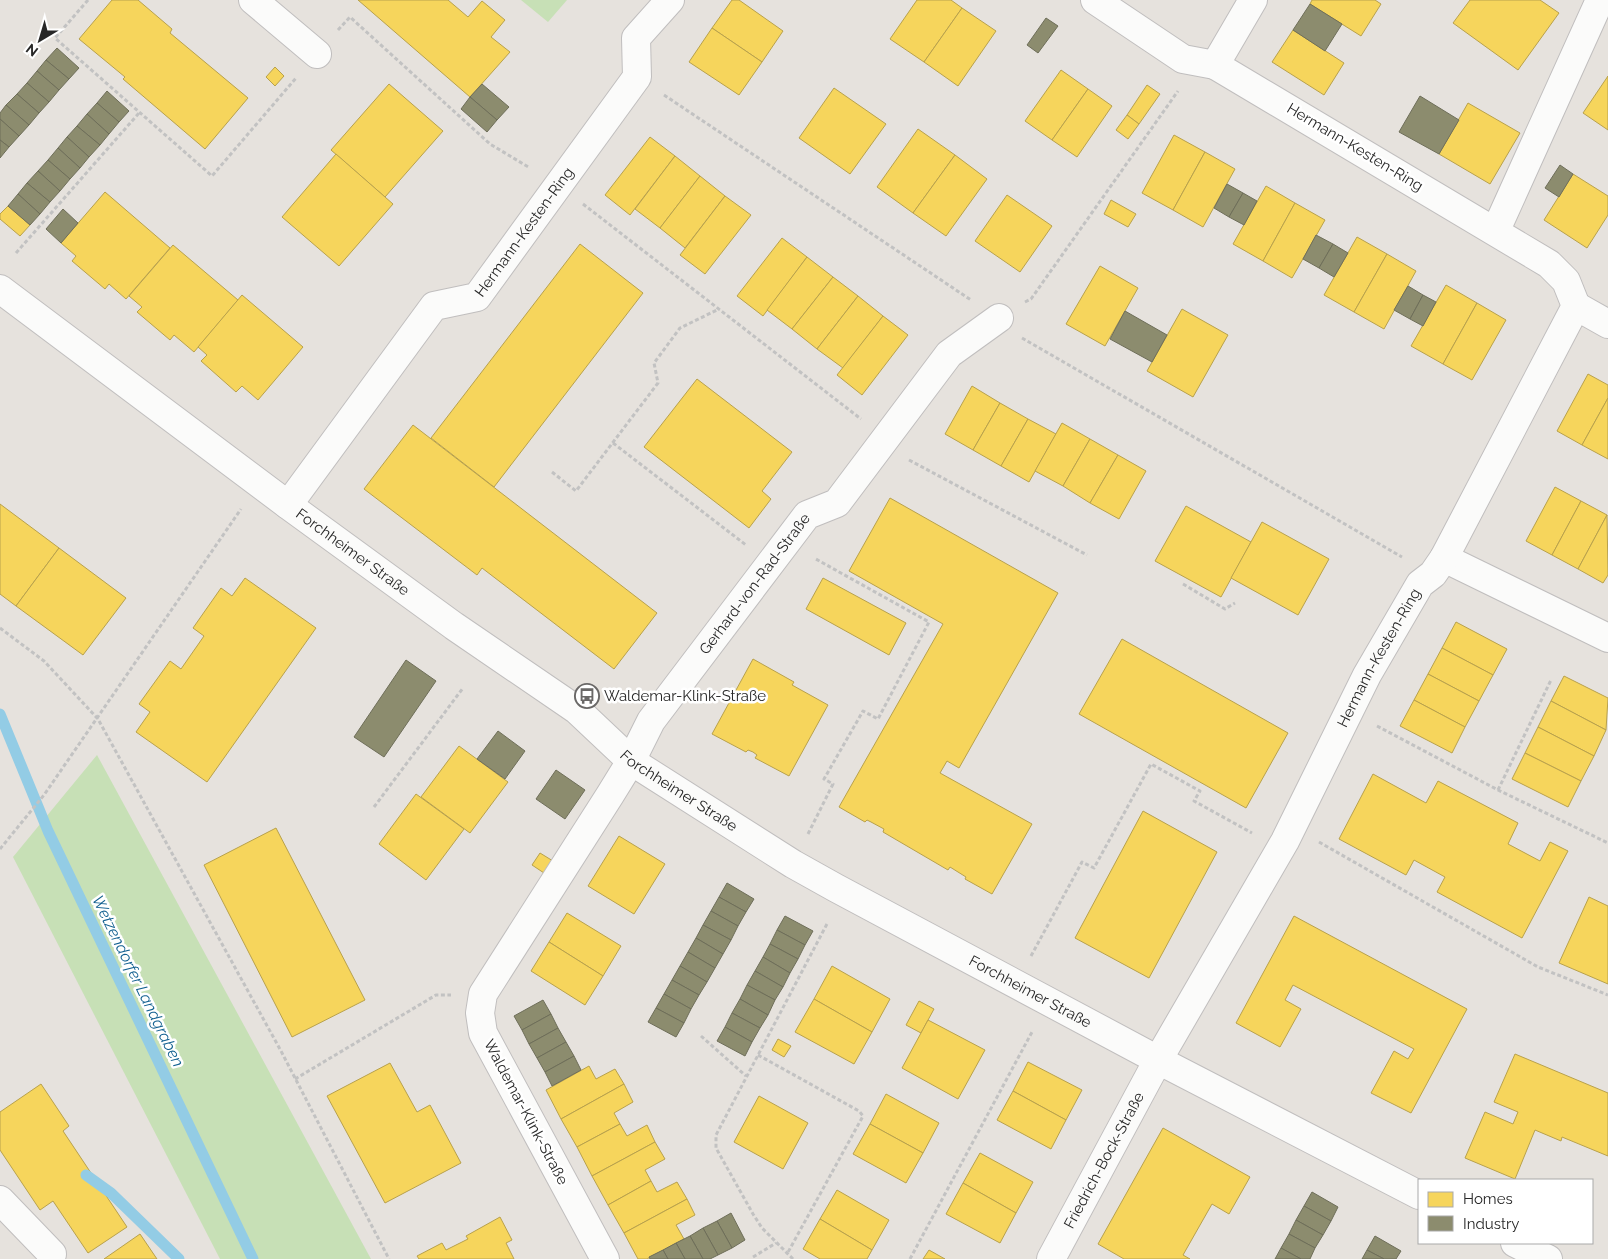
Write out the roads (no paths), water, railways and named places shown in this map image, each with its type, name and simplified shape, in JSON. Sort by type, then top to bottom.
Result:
[{"type":"street","points":[[253,0],[317,54]]},
{"type":"street","name":"Hermann-Kesten-Ring","points":[[288,505],[434,306],[477,296],[637,77],[636,38],[670,0]]},
{"type":"street","name":"Hermann-Kesten-Ring","points":[[1095,0],[1183,59],[1207,63],[1496,230],[1549,264],[1566,281],[1576,306],[1438,566],[1420,584],[1367,675],[1287,838],[1158,1060]]},
{"type":"street","points":[[1207,63],[1254,0]]},
{"type":"street","points":[[1496,230],[1600,0]]},
{"type":"street","name":"Forchheimer Straße","points":[[0,289],[259,484],[454,626],[577,710],[631,761],[794,864],[1158,1060],[1418,1194]]},
{"type":"street","points":[[1576,306],[1608,324]]},
{"type":"street","name":"Gerhard-von-Rad-Straße","points":[[631,761],[651,721],[807,515],[837,503],[949,354],[999,318]]},
{"type":"street","points":[[1438,566],[1608,638]]},
{"type":"street","name":"Waldemar-Klink-Straße","points":[[606,1259],[483,1033],[480,1013],[483,994],[631,761]]},
{"type":"street","name":"Friedrich-Bock-Straße","points":[[1051,1259],[1158,1060]]},
{"type":"street","points":[[0,1200],[52,1254]]},
{"type":"street","points":[[1517,1244],[1548,1259]]},
{"type":"waterway","name":"Wetzendorfer Landgraben","points":[[0,714],[48,831],[253,1259]]},
{"type":"waterway","name":"Wetzendorfer Landgraben","points":[[86,1175],[111,1193],[179,1259]]},
{"type":"place","name":"Waldemar-Klink-Straße","points":[[587,696]]}]
